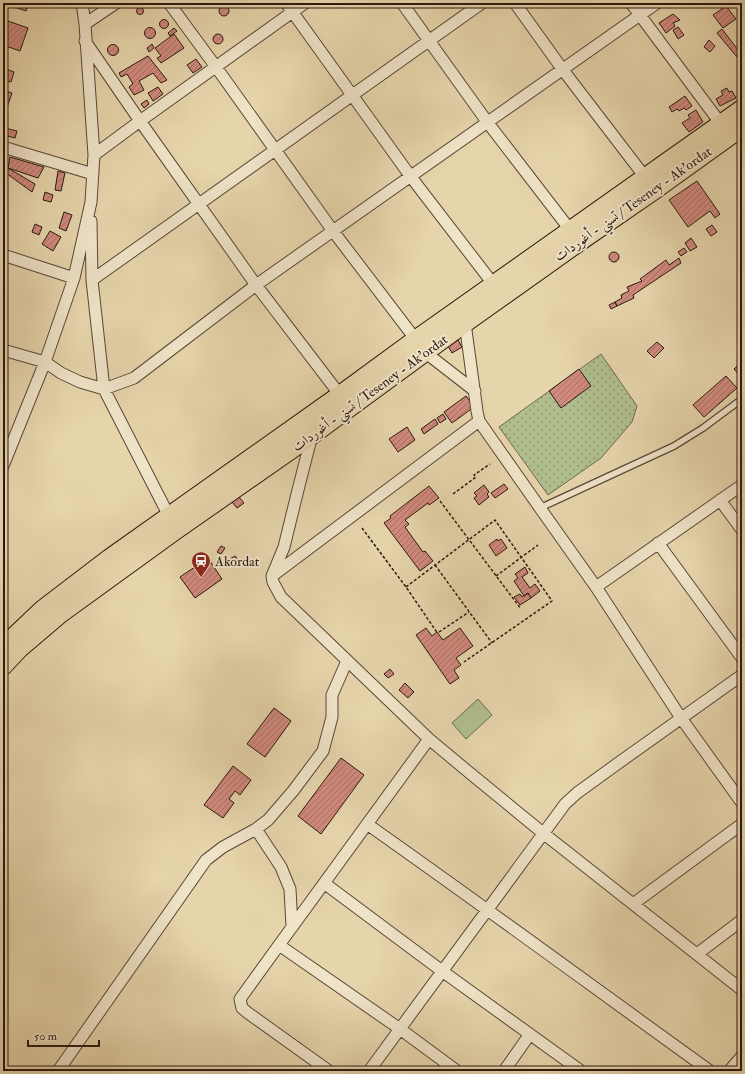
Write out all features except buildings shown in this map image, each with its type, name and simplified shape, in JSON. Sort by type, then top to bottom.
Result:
[{"type":"main road","points":[[3,647],[42,610],[110,558],[173,523],[340,395],[421,346],[494,285],[742,109]]},
{"type":"main road","name":"تسني - أغوردات / Teseney - Ak'ordat","points":[[3,666],[19,649],[60,614],[173,523],[312,435],[421,346],[466,323],[742,127]]},
{"type":"street","points":[[82,3],[85,24],[94,155],[91,202],[92,280],[104,389],[173,523]]},
{"type":"street","points":[[85,24],[116,3]]},
{"type":"street","points":[[169,3],[333,231],[421,346],[474,390]]},
{"type":"street","points":[[286,3],[411,177],[494,285]]},
{"type":"street","points":[[94,155],[305,3]]},
{"type":"street","points":[[402,3],[488,123],[571,230]]},
{"type":"street","points":[[92,280],[482,3]]},
{"type":"street","points":[[515,3],[563,70],[645,178]]},
{"type":"street","points":[[631,3],[720,124]]},
{"type":"street","points":[[3,350],[46,362],[62,373],[80,382],[104,389],[134,378],[256,285],[657,3]]},
{"type":"street","points":[[85,40],[140,121],[256,285],[340,395]]},
{"type":"street","points":[[4,149],[92,174]]},
{"type":"street","points":[[3,466],[8,443],[46,362],[74,278],[91,202]]},
{"type":"street","points":[[3,255],[74,278]]},
{"type":"street","points":[[466,323],[479,422],[596,587],[681,718],[742,803]]},
{"type":"street","points":[[272,576],[479,422]]},
{"type":"street","points":[[312,435],[284,546],[272,576],[273,582],[280,597],[429,739],[543,833],[742,990]]},
{"type":"street","points":[[596,587],[742,485]]},
{"type":"street","points":[[720,500],[742,530]]},
{"type":"street","points":[[658,543],[742,658]]},
{"type":"street","points":[[58,1071],[206,860],[223,847],[256,829],[268,820],[293,791],[323,751],[332,717],[332,694],[347,661]]},
{"type":"street","points":[[369,1071],[565,804],[577,793],[742,675]]},
{"type":"street","points":[[329,1071],[248,1013],[242,1008],[240,999],[429,739]]},
{"type":"street","points":[[367,824],[710,1071]]},
{"type":"street","points":[[633,904],[742,824]]},
{"type":"street","points":[[256,829],[281,867],[290,889],[292,927]]},
{"type":"street","points":[[324,883],[442,971],[581,1071]]},
{"type":"street","points":[[697,954],[742,920]]},
{"type":"street","points":[[279,945],[400,1029],[457,1071]]},
{"type":"street","points":[[504,1071],[530,1034]]},
{"type":"street","points":[[730,1071],[742,1056]]},
{"type":"lane","points":[[540,508],[674,446],[703,428],[742,399]]},
{"type":"path","points":[[453,494],[476,477],[474,475],[490,464]]},
{"type":"path","points":[[440,500],[521,609]]},
{"type":"path","points":[[406,587],[495,520],[552,601],[464,662]]},
{"type":"path","points":[[362,528],[406,587],[436,631],[439,632],[469,612]]},
{"type":"path","points":[[496,576],[538,545]]},
{"type":"path","points":[[435,565],[492,643]]},
{"type":"green space","points":[[601,354],[637,406],[632,422],[601,458],[548,495],[499,427]]},
{"type":"green space","points":[[478,699],[492,715],[466,739],[452,723]]},
{"type":"place","name":"Akordat","points":[[201,578]]}]
